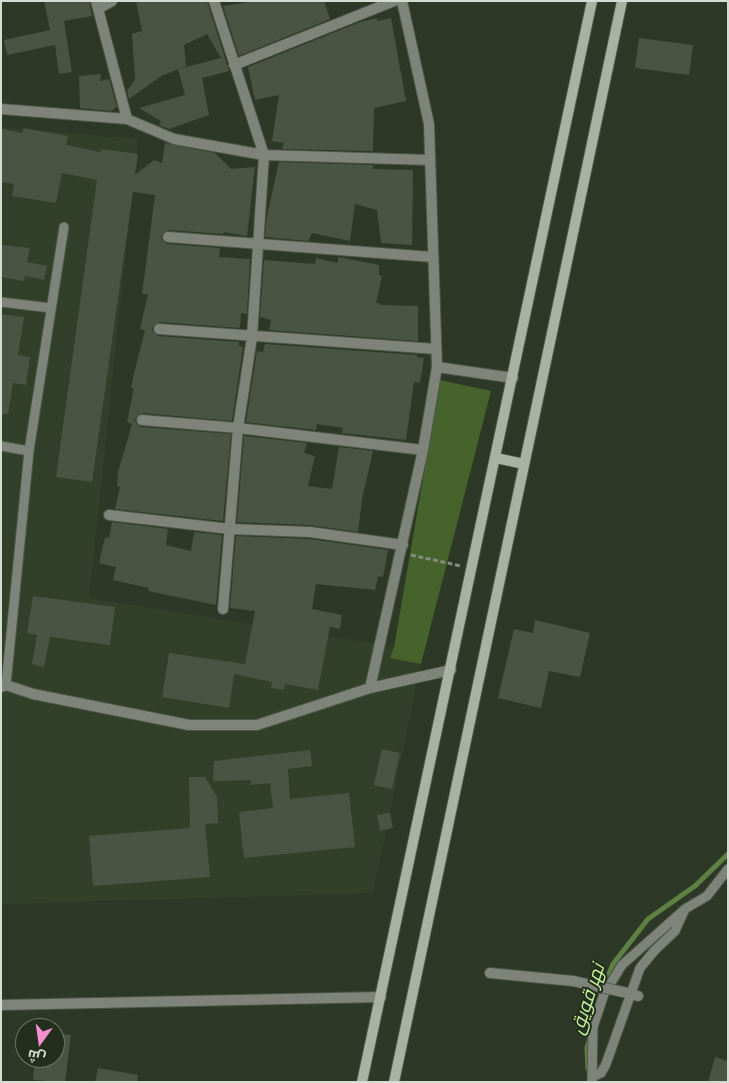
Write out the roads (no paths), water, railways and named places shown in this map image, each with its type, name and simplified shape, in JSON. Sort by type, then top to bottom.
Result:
[{"type":"main road","points":[[362,1082],[592,1]]},
{"type":"main road","points":[[394,1082],[622,1]]},
{"type":"main road","points":[[496,458],[524,464]]},
{"type":"street","points":[[112,1],[97,5],[127,119]]},
{"type":"street","points":[[214,1],[264,154],[252,337],[238,428],[223,609]]},
{"type":"street","points":[[234,65],[394,1]]},
{"type":"street","points":[[370,688],[423,450],[437,367],[429,124],[402,1]]},
{"type":"street","points":[[1,109],[127,119],[174,138],[264,154],[430,160]]},
{"type":"street","points":[[168,237],[432,257]]},
{"type":"street","points":[[159,329],[436,349]]},
{"type":"street","points":[[437,367],[513,378]]},
{"type":"street","points":[[142,420],[238,428],[423,450]]},
{"type":"street","points":[[109,515],[230,528],[310,532],[402,549]]},
{"type":"street","points":[[4,686],[32,694],[189,725],[256,725],[370,688],[451,670]]},
{"type":"street","points":[[490,973],[573,980],[631,994]]},
{"type":"street","points":[[1,1005],[381,997]]},
{"type":"lane","points":[[4,686],[29,451],[64,227]]},
{"type":"lane","points":[[1,302],[51,308]]},
{"type":"lane","points":[[1,446],[29,451]]},
{"type":"lane","points":[[592,1079],[593,1027],[604,994],[622,965],[685,909],[707,896],[728,868]]},
{"type":"lane","points":[[592,1079],[601,1073],[606,1064],[640,968],[651,953],[676,931],[685,909]]},
{"type":"waterway","name":"نهر قويق","points":[[603,989],[613,964],[648,919],[695,886],[728,854]]},
{"type":"waterway","name":"نهر قويق","points":[[588,1069],[587,1048],[590,1038]]}]
